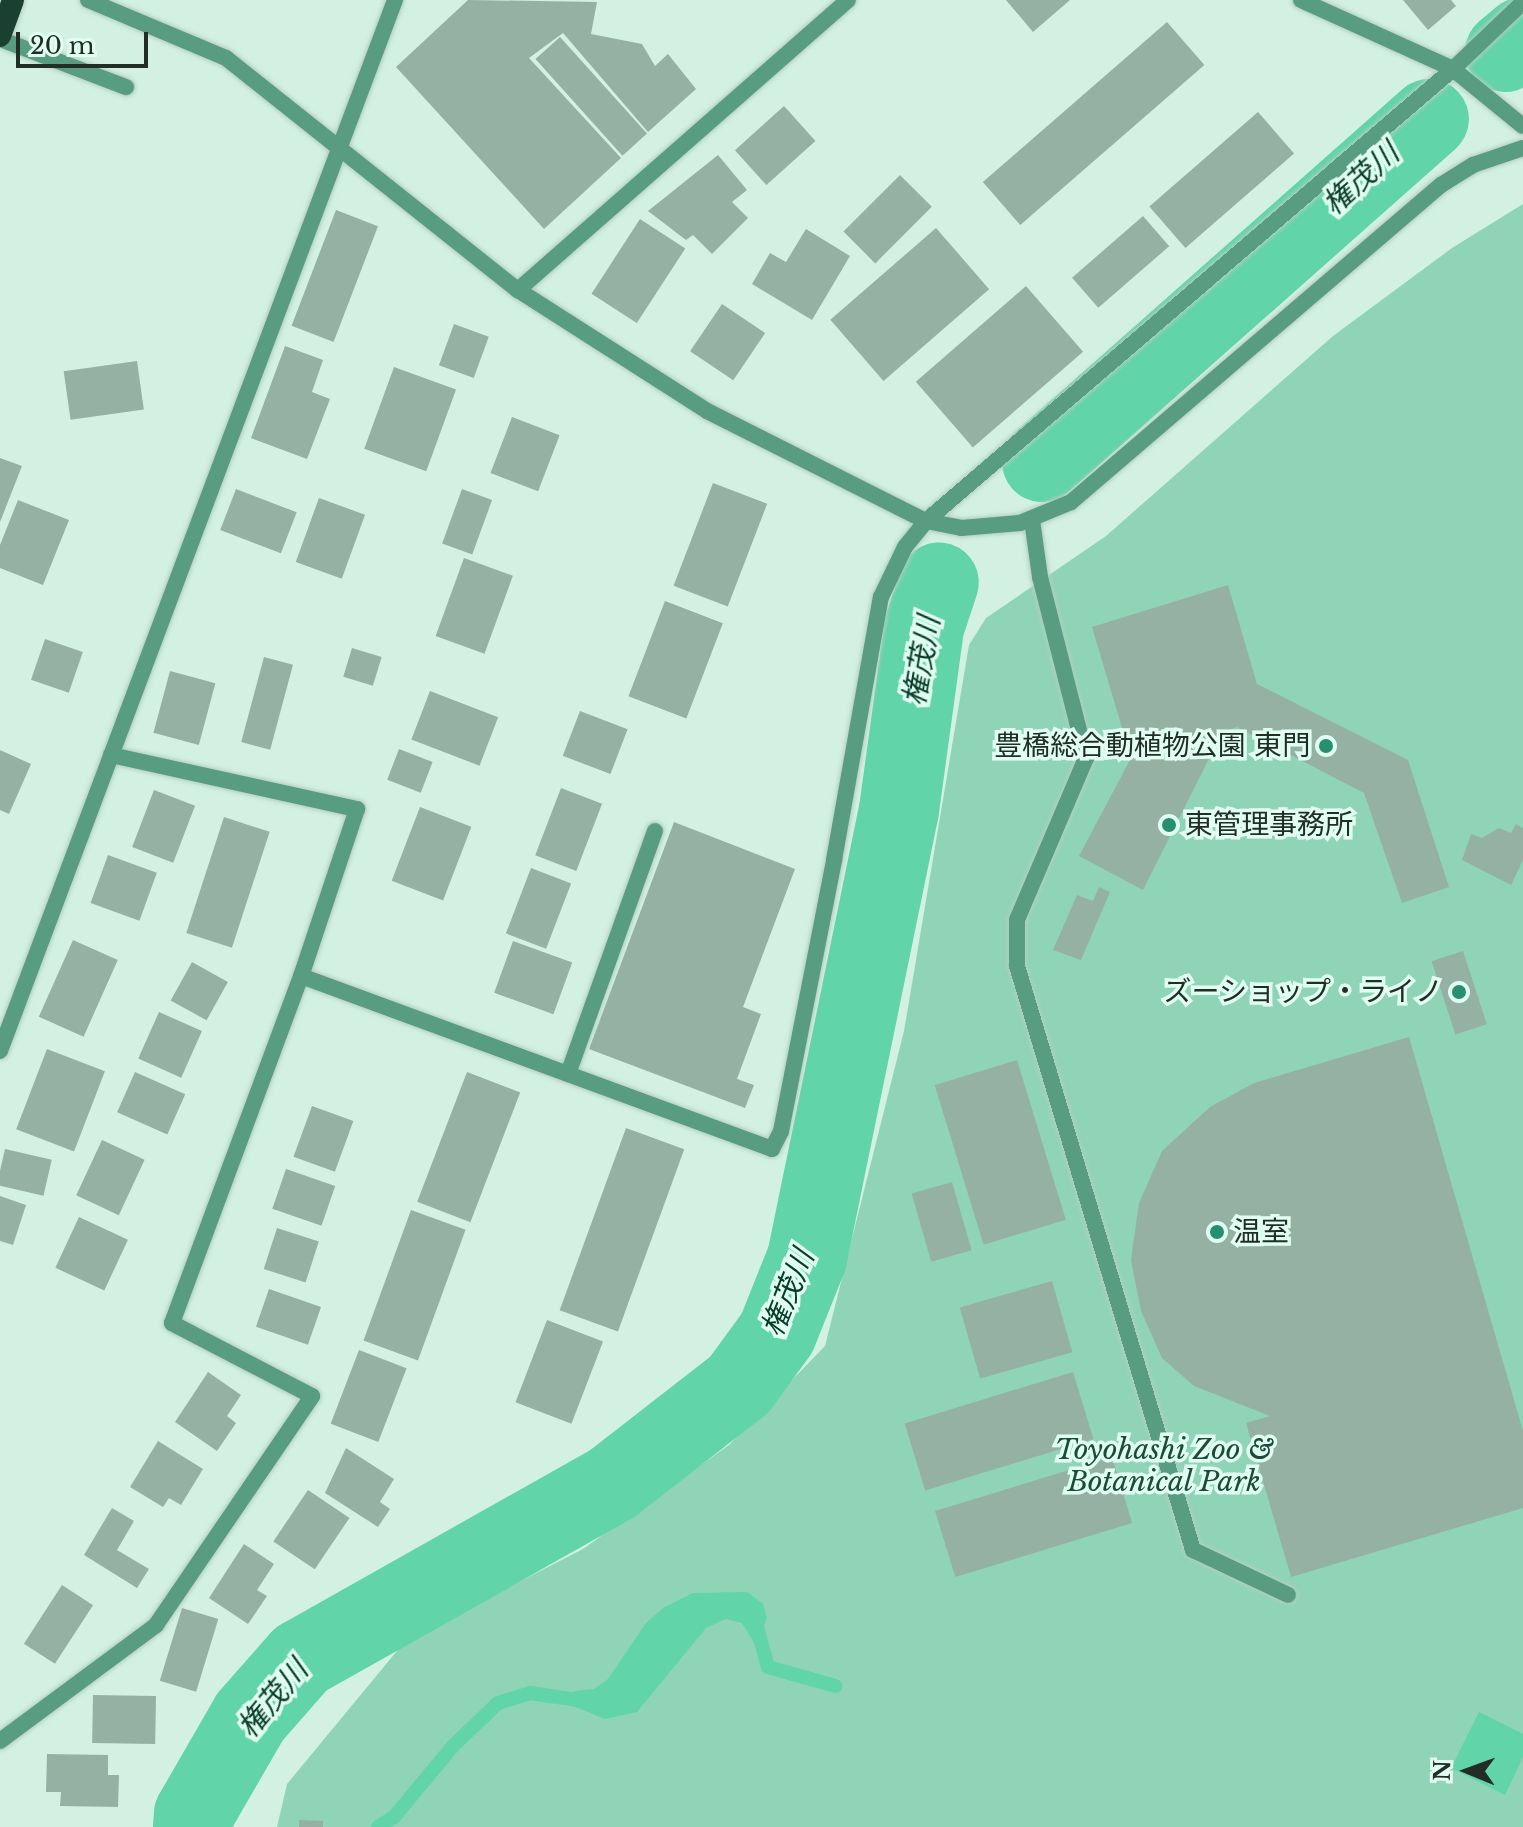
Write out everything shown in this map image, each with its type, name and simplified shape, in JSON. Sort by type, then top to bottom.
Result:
[{"type":"highway","points":[[0,38],[13,0]]},
{"type":"street","points":[[88,0],[226,58],[518,290],[707,411],[926,521],[985,529],[1032,520],[1094,484],[1441,185],[1473,165],[1523,148]]},
{"type":"street","points":[[0,1051],[395,0]]},
{"type":"street","points":[[518,290],[848,0]]},
{"type":"street","points":[[1301,0],[1453,69],[1523,126]]},
{"type":"street","points":[[301,976],[772,1149],[781,1131],[881,597],[895,563],[926,521],[1453,69],[1523,2]]},
{"type":"street","points":[[0,38],[126,87]]},
{"type":"street","points":[[1032,520],[1040,577],[1086,758],[1017,920],[1017,966],[1193,1550],[1288,1595]]},
{"type":"street","points":[[0,1741],[156,1625],[312,1396],[172,1323],[301,976],[357,809],[111,755]]},
{"type":"street","points":[[568,1074],[655,831]]},
{"type":"green space","name":"Toyohashi Zoo & Botanical Park","points":[[1523,204],[1523,1827],[277,1827],[287,1784],[406,1640],[583,1549],[729,1445],[825,1346],[904,1031],[969,645],[986,618],[1106,536],[1333,336],[1452,248]]},
{"type":"shaded area","points":[[747,1592],[763,1604],[767,1618],[759,1637],[753,1641],[742,1623],[726,1619],[706,1628],[637,1712],[605,1719],[573,1706],[569,1697],[574,1691],[594,1689],[608,1679],[646,1623],[663,1608],[693,1593]]},
{"type":"shaded area","points":[[1479,1712],[1523,1734],[1523,1757],[1505,1795],[1451,1768]]},
{"type":"building","points":[[468,0],[597,2],[591,34],[642,44],[655,66],[668,54],[696,89],[648,132],[563,33],[529,58],[621,158],[544,229],[396,67]]},
{"type":"building","points":[[1006,0],[1070,0],[1033,32]]},
{"type":"building","points":[[1403,0],[1451,0],[1456,6],[1428,30]]},
{"type":"building","points":[[1167,22],[1204,65],[1020,225],[983,182]]},
{"type":"building","points":[[560,37],[647,134],[622,156],[535,59]]},
{"type":"building","points":[[784,106],[815,141],[766,185],[735,150]]},
{"type":"building","points":[[1258,112],[1294,154],[1185,248],[1149,206]]},
{"type":"building","points":[[718,155],[747,190],[732,202],[748,218],[712,254],[693,235],[686,240],[648,211]]},
{"type":"building","points":[[900,175],[932,207],[875,263],[843,232]]},
{"type":"building","points":[[336,210],[378,226],[334,342],[292,326]]},
{"type":"building","points":[[1143,216],[1169,246],[1098,308],[1072,278]]},
{"type":"building","points":[[640,219],[685,248],[637,323],[592,294]]},
{"type":"building","points":[[936,228],[989,289],[883,381],[830,320]]},
{"type":"building","points":[[806,229],[850,256],[812,320],[752,284],[770,253],[786,262]]},
{"type":"building","points":[[1026,286],[1083,352],[973,447],[916,382]]},
{"type":"building","points":[[722,304],[765,333],[733,380],[690,351]]},
{"type":"building","points":[[454,324],[489,337],[474,378],[439,365]]},
{"type":"building","points":[[285,346],[323,360],[312,392],[330,399],[307,459],[251,438]]},
{"type":"building","points":[[137,361],[144,410],[71,420],[64,371]]},
{"type":"building","points":[[394,367],[456,390],[426,471],[364,449]]},
{"type":"building","points":[[512,417],[560,435],[538,491],[490,473]]},
{"type":"building","points":[[0,458],[22,466],[0,522]]},
{"type":"building","points":[[713,483],[767,504],[728,606],[674,586]]},
{"type":"building","points":[[236,489],[297,512],[281,553],[220,530]]},
{"type":"building","points":[[462,489],[492,500],[472,554],[442,544]]},
{"type":"building","points":[[319,498],[365,515],[342,579],[296,562]]},
{"type":"building","points":[[18,500],[69,520],[43,585],[0,568],[0,545]]},
{"type":"building","points":[[464,558],[513,576],[484,654],[436,636]]},
{"type":"building","name":"豊橋総合動植物公園 東門","points":[[1228,585],[1257,684],[1408,760],[1449,887],[1402,903],[1364,793],[1237,727],[1222,733],[1143,890],[1079,856],[1131,758],[1092,627]]},
{"type":"building","points":[[665,601],[723,623],[686,718],[628,696]]},
{"type":"building","points":[[45,639],[83,652],[69,693],[31,680]]},
{"type":"building","points":[[352,648],[382,657],[373,686],[343,677]]},
{"type":"building","points":[[264,657],[293,665],[270,750],[241,742]]},
{"type":"building","points":[[170,671],[215,683],[199,745],[153,733]]},
{"type":"building","points":[[430,691],[498,717],[480,766],[411,740]]},
{"type":"building","points":[[580,711],[628,729],[610,774],[563,756]]},
{"type":"building","points":[[399,749],[433,762],[421,793],[387,780]]},
{"type":"building","points":[[0,750],[31,764],[9,814],[0,810]]},
{"type":"building","points":[[561,788],[602,804],[576,871],[535,855]]},
{"type":"building","points":[[154,790],[195,806],[173,863],[132,847]]},
{"type":"building","points":[[420,807],[471,827],[443,900],[392,881]]},
{"type":"building","points":[[224,817],[270,832],[232,948],[186,933]]},
{"type":"building","points":[[674,822],[795,869],[743,1007],[761,1014],[737,1079],[754,1085],[745,1108],[589,1049]]},
{"type":"building","points":[[1516,824],[1523,828],[1523,860],[1511,885],[1462,860],[1471,834],[1482,838],[1499,828],[1511,833]]},
{"type":"building","points":[[108,855],[157,873],[139,921],[91,903]]},
{"type":"building","points":[[531,868],[571,883],[546,949],[506,933]]},
{"type":"building","points":[[1099,887],[1110,892],[1081,960],[1053,950],[1077,895],[1093,901]]},
{"type":"building","points":[[73,940],[118,960],[84,1037],[39,1017]]},
{"type":"building","points":[[513,941],[572,963],[553,1014],[494,993]]},
{"type":"building","name":"ズーショップ・ライノ","points":[[1463,951],[1487,1024],[1455,1034],[1432,961]]},
{"type":"building","points":[[192,962],[228,982],[207,1020],[171,1000]]},
{"type":"building","points":[[159,1012],[202,1031],[181,1078],[138,1059]]},
{"type":"building","points":[[1409,1037],[1523,1431],[1523,1508],[1291,1577],[1246,1423],[1270,1416],[1194,1386],[1162,1358],[1141,1311],[1131,1260],[1139,1203],[1162,1151],[1210,1107],[1254,1083]]},
{"type":"building","points":[[47,1049],[105,1071],[74,1152],[16,1129]]},
{"type":"building","points":[[1017,1060],[1066,1220],[984,1245],[935,1085]]},
{"type":"building","points":[[135,1072],[185,1094],[167,1135],[117,1112]]},
{"type":"building","points":[[467,1072],[520,1092],[470,1222],[417,1202]]},
{"type":"building","points":[[312,1106],[353,1121],[335,1172],[294,1157]]},
{"type":"building","points":[[626,1128],[684,1149],[618,1332],[560,1310]]},
{"type":"building","points":[[102,1140],[145,1160],[119,1215],[76,1195]]},
{"type":"building","points":[[5,1149],[52,1160],[43,1196],[0,1186]]},
{"type":"building","points":[[286,1169],[335,1186],[321,1226],[272,1209]]},
{"type":"building","points":[[952,1182],[972,1250],[931,1262],[912,1194]]},
{"type":"building","points":[[0,1196],[26,1205],[13,1245],[0,1241]]},
{"type":"building","points":[[411,1210],[466,1230],[418,1360],[363,1341]]},
{"type":"building","points":[[79,1217],[128,1240],[104,1291],[55,1268]]},
{"type":"building","points":[[277,1228],[319,1242],[306,1282],[264,1269]]},
{"type":"building","points":[[1052,1281],[1072,1352],[980,1379],[960,1307]]},
{"type":"building","points":[[269,1289],[321,1307],[308,1345],[256,1327]]},
{"type":"building","points":[[547,1320],[603,1342],[571,1424],[515,1402]]},
{"type":"building","points":[[359,1350],[407,1368],[378,1442],[331,1424]]},
{"type":"building","points":[[208,1372],[241,1395],[227,1416],[236,1423],[217,1451],[175,1422]]},
{"type":"building","points":[[1073,1372],[1093,1439],[925,1490],[905,1423]]},
{"type":"building","points":[[158,1441],[203,1469],[181,1505],[169,1498],[163,1507],[130,1487]]},
{"type":"building","points":[[346,1448],[394,1479],[380,1502],[390,1509],[378,1527],[325,1493]]},
{"type":"building","points":[[1112,1457],[1132,1523],[955,1577],[935,1511]]},
{"type":"building","points":[[308,1490],[349,1518],[315,1569],[273,1541]]},
{"type":"building","points":[[112,1508],[134,1521],[117,1550],[149,1569],[137,1588],[84,1555]]},
{"type":"building","points":[[244,1544],[274,1564],[257,1590],[267,1596],[248,1624],[209,1598]]},
{"type":"building","points":[[62,1585],[93,1605],[55,1664],[24,1644]]},
{"type":"building","points":[[182,1608],[218,1619],[196,1692],[160,1681]]},
{"type":"building","points":[[93,1695],[156,1696],[155,1744],[92,1743]]},
{"type":"building","points":[[47,1754],[108,1755],[108,1775],[119,1775],[118,1807],[60,1806],[61,1792],[46,1792]]},
{"type":"building","points":[[299,1820],[323,1821],[323,1827],[299,1827]]},
{"type":"waterway","name":"権茂川","points":[[1505,52],[1523,37]]},
{"type":"waterway","name":"権茂川","points":[[1042,462],[1429,119]]},
{"type":"waterway","name":"権茂川","points":[[193,1827],[194,1814],[250,1717],[301,1659],[613,1483],[739,1385],[777,1333],[807,1258],[899,810],[924,627],[939,582]]},
{"type":"waterway","points":[[755,1620],[768,1667],[835,1686]]},
{"type":"waterway","points":[[378,1827],[394,1817],[453,1746],[498,1703],[530,1693],[585,1701]]},
{"type":"place","name":"豊橋総合動植物公園 東門","points":[[1326,746]]},
{"type":"place","name":"東管理事務所","points":[[1169,825]]},
{"type":"place","name":"ズーショップ・ライノ","points":[[1459,992]]},
{"type":"place","name":"温室","points":[[1217,1232]]}]
